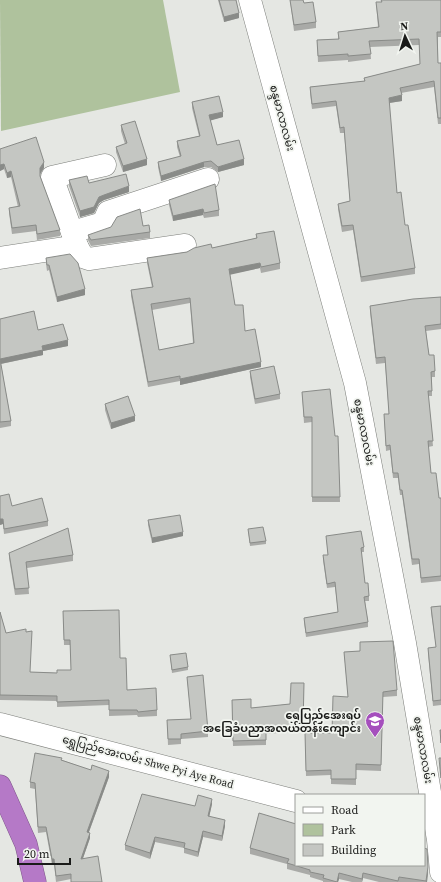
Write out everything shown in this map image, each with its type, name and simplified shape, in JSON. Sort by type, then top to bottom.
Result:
[{"type":"highway","points":[[0,786],[26,844],[36,882]]},
{"type":"street","name":"စန္ဒမာလာလမ်း","points":[[250,0],[355,383],[405,643],[434,838],[441,872]]},
{"type":"street","points":[[105,165],[52,177],[74,239],[83,257],[89,259],[185,245]]},
{"type":"street","points":[[0,258],[74,239],[103,223],[108,212],[208,179]]},
{"type":"street","name":"ရွှေပြည်အေးလမ်း Shwe Pyi Aye Road","points":[[0,724],[295,800]]},
{"type":"green space","points":[[0,0],[163,0],[180,92],[1,131]]},
{"type":"building","points":[[219,0],[236,0],[239,13],[224,17]]},
{"type":"building","points":[[290,0],[303,0],[304,3],[313,2],[316,22],[294,25]]},
{"type":"building","points":[[381,0],[441,0],[441,32],[437,32],[438,63],[441,63],[441,118],[438,118],[434,81],[400,88],[402,95],[389,98],[397,193],[401,192],[405,225],[408,225],[415,268],[361,277],[353,225],[342,226],[338,204],[350,201],[344,127],[340,128],[336,101],[312,104],[310,87],[365,81],[364,78],[420,64],[419,39],[369,41],[371,54],[318,56],[317,40],[339,39],[338,32],[379,27],[376,2],[382,2]]},
{"type":"building","points":[[219,96],[223,112],[209,115],[217,145],[239,140],[244,159],[218,167],[211,161],[204,162],[161,176],[158,162],[181,156],[177,141],[200,136],[192,102]]},
{"type":"building","points":[[135,121],[147,159],[123,166],[116,147],[127,143],[121,125]]},
{"type":"building","points":[[36,137],[44,162],[40,168],[40,176],[60,230],[37,234],[36,225],[12,228],[9,208],[20,206],[11,171],[7,173],[4,164],[0,165],[0,149]]},
{"type":"building","points":[[126,174],[129,186],[99,197],[94,207],[80,211],[69,180],[87,176],[89,183]]},
{"type":"building","points":[[215,184],[219,210],[204,213],[203,209],[173,216],[169,200]]},
{"type":"building","points":[[140,209],[143,226],[149,225],[150,232],[91,240],[88,235],[111,227],[117,217]]},
{"type":"building","points":[[274,231],[280,263],[261,267],[260,263],[229,269],[235,305],[243,305],[245,331],[255,329],[261,362],[180,379],[180,376],[148,382],[131,290],[153,287],[147,258],[187,252],[194,248],[211,244],[212,248],[257,238],[256,234]],"holes":[[[190,298],[194,343],[159,350],[151,304]]]},
{"type":"building","points":[[70,254],[78,263],[85,289],[57,297],[46,258]]},
{"type":"building","points":[[441,297],[441,324],[425,326],[429,355],[434,355],[435,371],[431,372],[432,391],[428,391],[433,441],[428,441],[431,473],[436,473],[439,498],[441,498],[441,576],[421,578],[419,559],[412,559],[402,490],[400,490],[398,473],[393,473],[390,445],[386,446],[384,414],[389,414],[385,357],[376,358],[370,306],[413,299]]},
{"type":"building","points":[[34,311],[38,330],[63,324],[68,340],[42,346],[43,350],[0,359],[0,319]]},
{"type":"building","points":[[0,359],[11,421],[0,422]]},
{"type":"building","points":[[274,366],[280,394],[255,399],[250,371]]},
{"type":"building","points":[[330,389],[335,436],[338,436],[340,497],[312,497],[312,417],[304,417],[302,392]]},
{"type":"building","points":[[128,396],[135,416],[111,423],[105,404]]},
{"type":"building","points":[[9,494],[12,506],[42,498],[48,521],[4,529],[3,519],[0,519],[0,496]]},
{"type":"building","points":[[180,515],[183,532],[152,538],[148,520]]},
{"type":"building","points":[[263,527],[266,541],[250,543],[248,529]]},
{"type":"building","points":[[68,528],[73,555],[26,562],[29,588],[15,589],[9,553]]},
{"type":"building","points":[[361,531],[364,547],[361,548],[365,583],[368,583],[369,596],[364,597],[368,622],[306,633],[304,618],[338,612],[335,582],[327,584],[323,555],[328,555],[326,536]]},
{"type":"building","points":[[441,606],[441,700],[433,701],[428,648],[436,647],[431,607]]},
{"type":"building","points":[[119,610],[120,658],[126,658],[127,690],[156,688],[157,710],[138,712],[137,710],[109,710],[109,700],[57,702],[57,696],[0,695],[0,612],[6,633],[26,629],[26,632],[32,631],[30,672],[57,673],[57,670],[71,670],[70,640],[64,640],[63,611]]},
{"type":"building","points":[[393,641],[397,690],[383,692],[381,765],[356,764],[356,779],[331,779],[331,770],[306,771],[305,733],[332,733],[333,696],[348,697],[344,652],[360,651],[360,642]]},
{"type":"building","points":[[186,653],[188,667],[172,670],[170,655]]},
{"type":"building","points":[[203,675],[208,731],[181,734],[181,739],[168,739],[167,720],[191,719],[187,677]]},
{"type":"building","points":[[291,683],[304,683],[303,726],[266,728],[266,740],[233,741],[232,700],[251,699],[251,708],[290,704]]},
{"type":"building","points":[[35,753],[62,758],[61,760],[91,770],[92,765],[109,771],[87,832],[90,833],[81,859],[98,856],[102,882],[71,882],[71,874],[56,876],[54,859],[52,859],[46,827],[38,827],[35,783],[30,782]]},
{"type":"building","points":[[439,758],[441,758],[441,778],[440,769]]},
{"type":"building","points":[[142,794],[195,806],[198,795],[212,799],[208,816],[225,820],[222,836],[203,831],[198,852],[184,848],[185,843],[155,837],[150,853],[125,845]]},
{"type":"building","points":[[259,813],[295,824],[295,865],[287,863],[289,859],[250,848]]},
{"type":"building","points":[[425,848],[427,849],[428,867],[426,881],[399,877],[398,881],[363,873],[362,879],[339,873],[337,882],[323,878],[324,875],[310,872],[310,870],[297,866],[425,866]]},
{"type":"place","name":"ရွှေပြည်အေးရပ် အခြေခံပညာအလယ်တန်းကျောင်း","points":[[375,738]]}]
